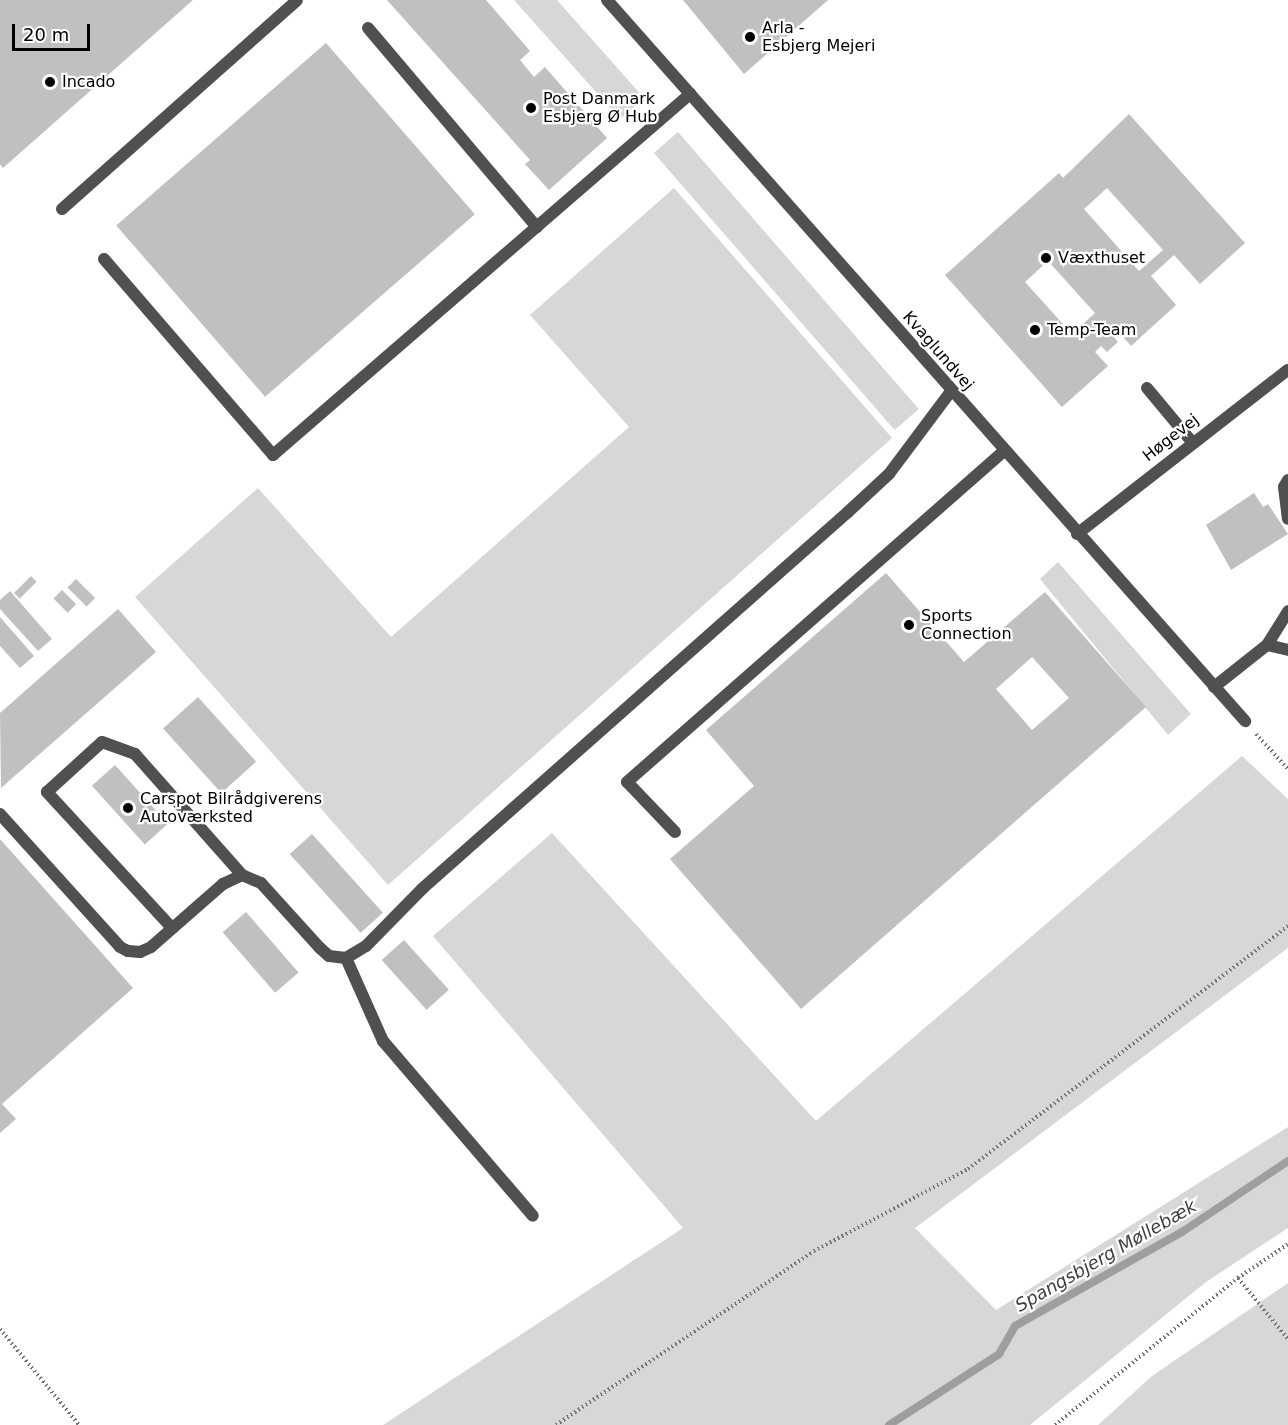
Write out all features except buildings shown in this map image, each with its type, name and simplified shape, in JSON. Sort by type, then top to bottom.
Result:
[{"type":"street","points":[[62,209],[297,0]]},
{"type":"street","name":"Kvaglundvej","points":[[607,0],[1245,722]]},
{"type":"street","points":[[368,28],[537,227]]},
{"type":"street","points":[[104,259],[273,455],[690,94]]},
{"type":"street","name":"Høgevej","points":[[1077,534],[1192,442],[1288,370]]},
{"type":"street","points":[[1147,388],[1192,442]]},
{"type":"street","points":[[172,928],[47,792],[102,742],[135,754],[242,875],[266,888],[329,956],[346,958],[366,946],[423,888],[889,474],[951,391]]},
{"type":"street","points":[[675,832],[627,782],[1004,451]]},
{"type":"street","points":[[1288,480],[1284,487],[1288,519]]},
{"type":"street","points":[[1214,687],[1267,645],[1288,611]]},
{"type":"street","points":[[1267,645],[1288,650]]},
{"type":"street","points":[[0,814],[120,947],[140,952],[232,877],[242,875]]},
{"type":"street","points":[[346,958],[383,1041],[533,1216]]},
{"type":"path","points":[[1245,722],[1288,769]]},
{"type":"path","points":[[556,1425],[814,1251],[968,1169],[1288,926]]},
{"type":"path","points":[[1055,1425],[1238,1278],[1288,1244]]},
{"type":"path","points":[[1238,1278],[1288,1338]]},
{"type":"path","points":[[0,1329],[79,1425]]},
{"type":"shaded area","points":[[514,0],[557,0],[644,98],[620,119]]},
{"type":"shaded area","points":[[678,132],[919,409],[895,430],[654,153]]},
{"type":"shaded area","points":[[674,188],[892,438],[388,885],[135,597],[258,488],[391,637],[629,427],[530,315]]},
{"type":"shaded area","points":[[1058,562],[1191,714],[1168,735],[1040,579]]},
{"type":"shaded area","points":[[1242,756],[1288,799],[1288,948],[915,1228],[996,1310],[1288,1127],[1288,1228],[1206,1282],[1030,1425],[383,1425],[683,1228],[433,936],[552,833],[816,1121]]},
{"type":"shaded area","points":[[1288,1283],[1288,1425],[1098,1425],[1152,1376]]},
{"type":"waterway","name":"Spangsbjerg Møllebæk","points":[[889,1425],[999,1354],[1015,1326],[1182,1232],[1288,1161]]},
{"type":"place","name":"Arla - Esbjerg Mejeri","points":[[750,37]]},
{"type":"place","name":"Incado","points":[[50,82]]},
{"type":"place","name":"Post Danmark Esbjerg Ø Hub","points":[[531,108]]},
{"type":"place","name":"Væxthuset","points":[[1046,258]]},
{"type":"place","name":"Temp-Team","points":[[1035,330]]},
{"type":"place","name":"Sports Connection","points":[[909,625]]},
{"type":"place","name":"Carspot Bilrådgiverens Autoværksted","points":[[128,808]]}]
